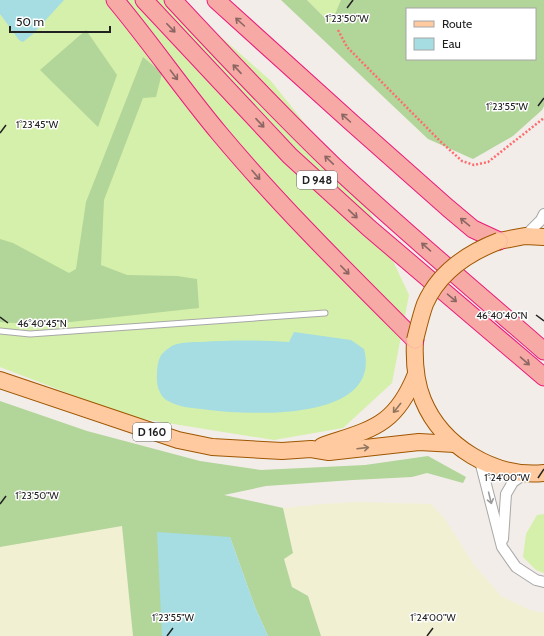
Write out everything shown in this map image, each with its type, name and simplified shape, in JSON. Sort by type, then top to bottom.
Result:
[{"type":"highway","points":[[115,0],[137,26],[219,133],[278,201],[415,340]]},
{"type":"highway","name":"D 948","points":[[144,0],[290,156],[369,228],[544,377]]},
{"type":"highway","name":"D 948","points":[[173,0],[259,92],[333,164],[382,210],[544,351]]},
{"type":"highway","points":[[216,0],[453,212],[473,228],[499,241]]},
{"type":"main road","points":[[544,237],[525,236],[499,241],[481,248],[463,258],[448,271],[436,286],[426,304],[415,340],[414,357],[416,374],[423,400],[437,424],[455,444],[480,461],[502,469],[526,473],[544,473]]},
{"type":"main road","name":"D 160","points":[[311,449],[368,430],[382,423],[404,399],[416,374]]},
{"type":"main road","name":"D 160","points":[[0,380],[178,440],[212,447],[282,451],[311,449],[329,452],[419,442],[455,444]]},
{"type":"street","points":[[525,236],[544,214]]},
{"type":"street","points":[[480,461],[502,547],[516,568],[536,580],[544,582]]},
{"type":"street","points":[[502,547],[506,494],[513,482],[526,473]]},
{"type":"lane","points":[[0,331],[30,334],[325,313]]},
{"type":"path","points":[[338,30],[347,47],[440,142],[462,161],[474,165],[488,162],[544,118]]},
{"type":"shaded area","points":[[358,502],[431,504],[445,519],[474,565],[501,596],[530,610],[544,613],[544,636],[321,636],[308,596],[292,587],[284,559],[293,552],[283,508]]},
{"type":"shaded area","points":[[122,526],[133,636],[0,636],[0,545]]},
{"type":"green space","points":[[0,0],[179,0],[271,81],[362,195],[409,295],[392,383],[343,428],[274,440],[130,417],[0,367]]},
{"type":"green space","points":[[281,0],[307,0],[331,24],[341,0],[544,0],[544,106],[542,110],[513,136],[473,159],[428,139]]},
{"type":"green space","points":[[307,0],[349,0],[338,30]]},
{"type":"green space","points":[[86,30],[117,75],[98,127],[40,70]]},
{"type":"green space","points":[[143,57],[162,73],[156,97],[143,98],[104,200],[101,265],[127,275],[177,276],[197,279],[199,308],[43,325],[0,322],[0,239],[13,243],[69,273],[76,269],[86,202]]},
{"type":"green space","points":[[0,401],[87,431],[200,461],[261,470],[365,465],[428,456],[466,477],[463,483],[427,473],[412,477],[266,486],[224,495],[283,508],[293,553],[284,559],[292,587],[308,596],[321,636],[268,636],[255,607],[230,537],[162,623],[162,636],[133,636],[122,526],[0,547]]},
{"type":"green space","points":[[544,514],[544,573],[536,570],[523,557],[526,534],[537,515]]},
{"type":"water","points":[[0,0],[64,0],[33,34],[23,42],[19,40],[0,14]]},
{"type":"water","points":[[294,332],[351,340],[364,349],[364,373],[354,390],[334,402],[309,409],[253,413],[228,412],[183,406],[165,399],[159,390],[157,378],[159,359],[164,352],[173,346],[188,342],[289,342]]},
{"type":"water","points":[[157,532],[230,537],[255,607],[268,636],[162,636]]}]
